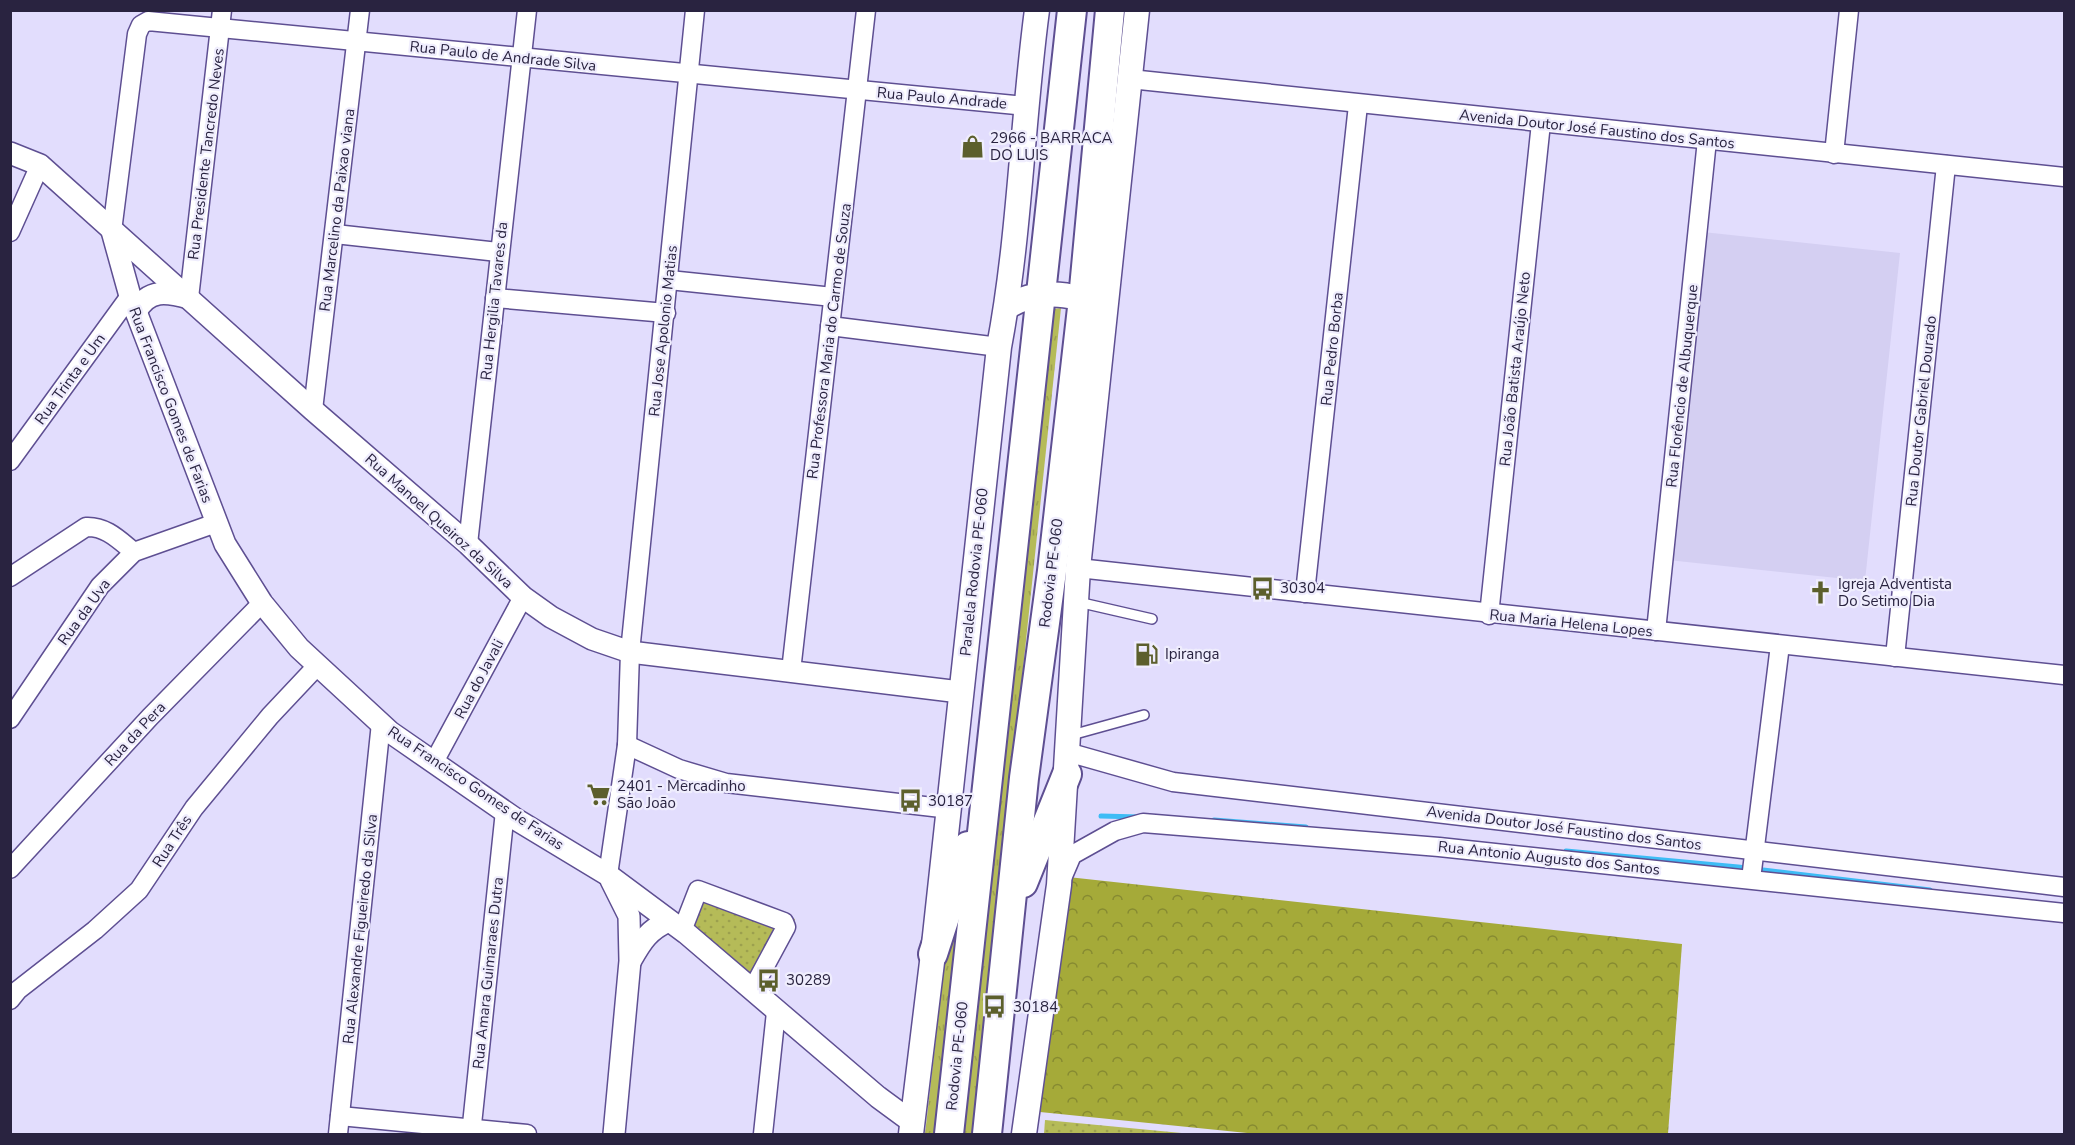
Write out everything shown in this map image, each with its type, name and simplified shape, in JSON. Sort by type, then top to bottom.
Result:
[{"type":"highway","name":"Rodovia PE-060","points":[[949,1134],[1072,10]]},
{"type":"highway","name":"Rodovia PE-060","points":[[987,1134],[1024,778],[1052,571],[1083,299],[1110,10]]},
{"type":"highway","points":[[1010,916],[1067,754]]},
{"type":"highway","points":[[933,954],[985,789]]},
{"type":"main road","name":"Paralela Rodovia PE-060","points":[[911,1128],[950,810],[960,692],[999,347],[1007,307],[1025,106],[1037,10]]},
{"type":"main road","points":[[1024,1134],[1059,885],[1078,568],[1137,10]]},
{"type":"main road","points":[[1007,307],[1020,298],[1041,294],[1083,299],[1106,319]]},
{"type":"street","name":"Rua Marcelino da Paixao viana","points":[[313,410],[360,10]]},
{"type":"street","name":"Rua Hergilia Tavares da","points":[[468,544],[498,252],[527,10]]},
{"type":"street","name":"Rua Jose Apolonio Matias","points":[[608,874],[627,746],[630,652],[695,10]]},
{"type":"street","name":"Rua Professora Maria do Carmo de Souza","points":[[792,671],[866,10]]},
{"type":"street","points":[[1834,154],[1849,10]]},
{"type":"street","name":"Rua Paulo de Andrade Silva","points":[[112,231],[137,34],[141,25],[148,21],[221,19],[356,42],[858,91]]},
{"type":"street","name":"Rua Presidente Tancredo Neves","points":[[189,298],[221,19]]},
{"type":"street","name":"Avenida Doutor José Faustino dos Santos","points":[[1130,79],[1358,105],[2064,177]]},
{"type":"street","name":"Rua Paulo Andrade","points":[[858,91],[1025,106]]},
{"type":"street","name":"Rua Pedro Borba","points":[[1305,593],[1358,105]]},
{"type":"street","name":"Rua João Batista Araújo Neto","points":[[1489,615],[1541,123]]},
{"type":"street","name":"Rua Florêncio de Albuquerque","points":[[1656,631],[1707,140]]},
{"type":"street","name":"Rua Manoel Queiroz da Silva","points":[[10,153],[40,165],[313,410],[468,544],[523,597],[551,617],[592,639],[630,652],[960,692]]},
{"type":"street","points":[[10,232],[40,165]]},
{"type":"street","name":"Rua Doutor Gabriel Dourado","points":[[1895,657],[1946,165]]},
{"type":"street","name":"Rua Francisco Gomes de Farias","points":[[112,231],[133,304],[216,523],[230,553],[262,603],[299,648],[381,723],[505,811],[608,874],[676,926],[878,1097],[911,1128]]},
{"type":"street","points":[[335,234],[498,252]]},
{"type":"street","points":[[669,280],[833,297]]},
{"type":"street","points":[[133,304],[141,303],[166,291],[189,298]]},
{"type":"street","points":[[495,298],[666,313]]},
{"type":"street","name":"Rua Trinta e Um","points":[[10,461],[133,304]]},
{"type":"street","points":[[830,326],[999,347]]},
{"type":"street","name":"Rua da Uva","points":[[10,719],[100,586],[134,552],[216,523]]},
{"type":"street","points":[[10,577],[86,527],[97,526],[110,532],[134,552]]},
{"type":"street","name":"Rua Maria Helena Lopes","points":[[1078,568],[1489,615],[2064,675]]},
{"type":"street","name":"Rua do Javali","points":[[434,762],[523,597]]},
{"type":"street","name":"Rua da Pera","points":[[10,869],[150,717],[262,603]]},
{"type":"street","points":[[1752,864],[1780,645]]},
{"type":"street","name":"Rua Três","points":[[10,1000],[18,990],[95,930],[139,890],[194,807],[270,716],[318,665]]},
{"type":"street","name":"Rua Alexandre Figueiredo da Silva","points":[[339,1125],[381,723]]},
{"type":"street","points":[[627,746],[679,769],[726,783],[950,810]]},
{"type":"street","name":"Avenida Doutor José Faustino dos Santos","points":[[1067,754],[1173,782],[1752,864],[2064,887]]},
{"type":"street","name":"Rua Amara Guimaraes Dutra","points":[[471,1132],[505,811]]},
{"type":"street","name":"Rua Antonio Augusto dos Santos","points":[[1059,885],[1072,855],[1115,831],[1143,823],[1439,847],[1752,864],[2064,913]]},
{"type":"street","points":[[608,874],[629,916],[630,961],[614,1134]]},
{"type":"street","points":[[630,961],[644,937],[658,926],[676,926],[698,890],[786,924],[752,990]]},
{"type":"street","points":[[763,1134],[776,1012]]},
{"type":"street","points":[[339,1125],[527,1134]]},
{"type":"lane","points":[[1076,601],[1152,619]]},
{"type":"lane","points":[[1067,754],[1144,715]]},
{"type":"shaded area","points":[[1703,232],[1900,253],[1865,581],[1668,560]]},
{"type":"green space","points":[[1061,308],[974,1134],[957,1134],[1043,310]]},
{"type":"green space","points":[[967,869],[939,1134],[925,1134],[945,958]]},
{"type":"green space","points":[[1068,877],[1682,944],[1668,1134],[1257,1134],[1040,1112]]},
{"type":"green space","points":[[696,887],[795,919],[779,959],[764,985],[683,919]]},
{"type":"green space","points":[[1045,1120],[1192,1134],[1044,1134]]},
{"type":"waterway","points":[[1101,816],[1139,817]]},
{"type":"waterway","points":[[1214,820],[1306,827]]},
{"type":"waterway","points":[[1566,851],[1738,867],[1930,890]]},
{"type":"place","name":"2966 - BARRACA DO LUIS","points":[[972,147]]},
{"type":"place","name":"30304","points":[[1262,588]]},
{"type":"place","name":"Igreja Adventista Do Setimo Dia","points":[[1820,593]]},
{"type":"place","name":"Ipiranga","points":[[1147,654]]},
{"type":"place","name":"2401 - Mercadinho São João","points":[[599,795]]},
{"type":"place","name":"30187","points":[[910,801]]},
{"type":"place","name":"30289","points":[[768,980]]},
{"type":"place","name":"30184","points":[[995,1007]]}]
